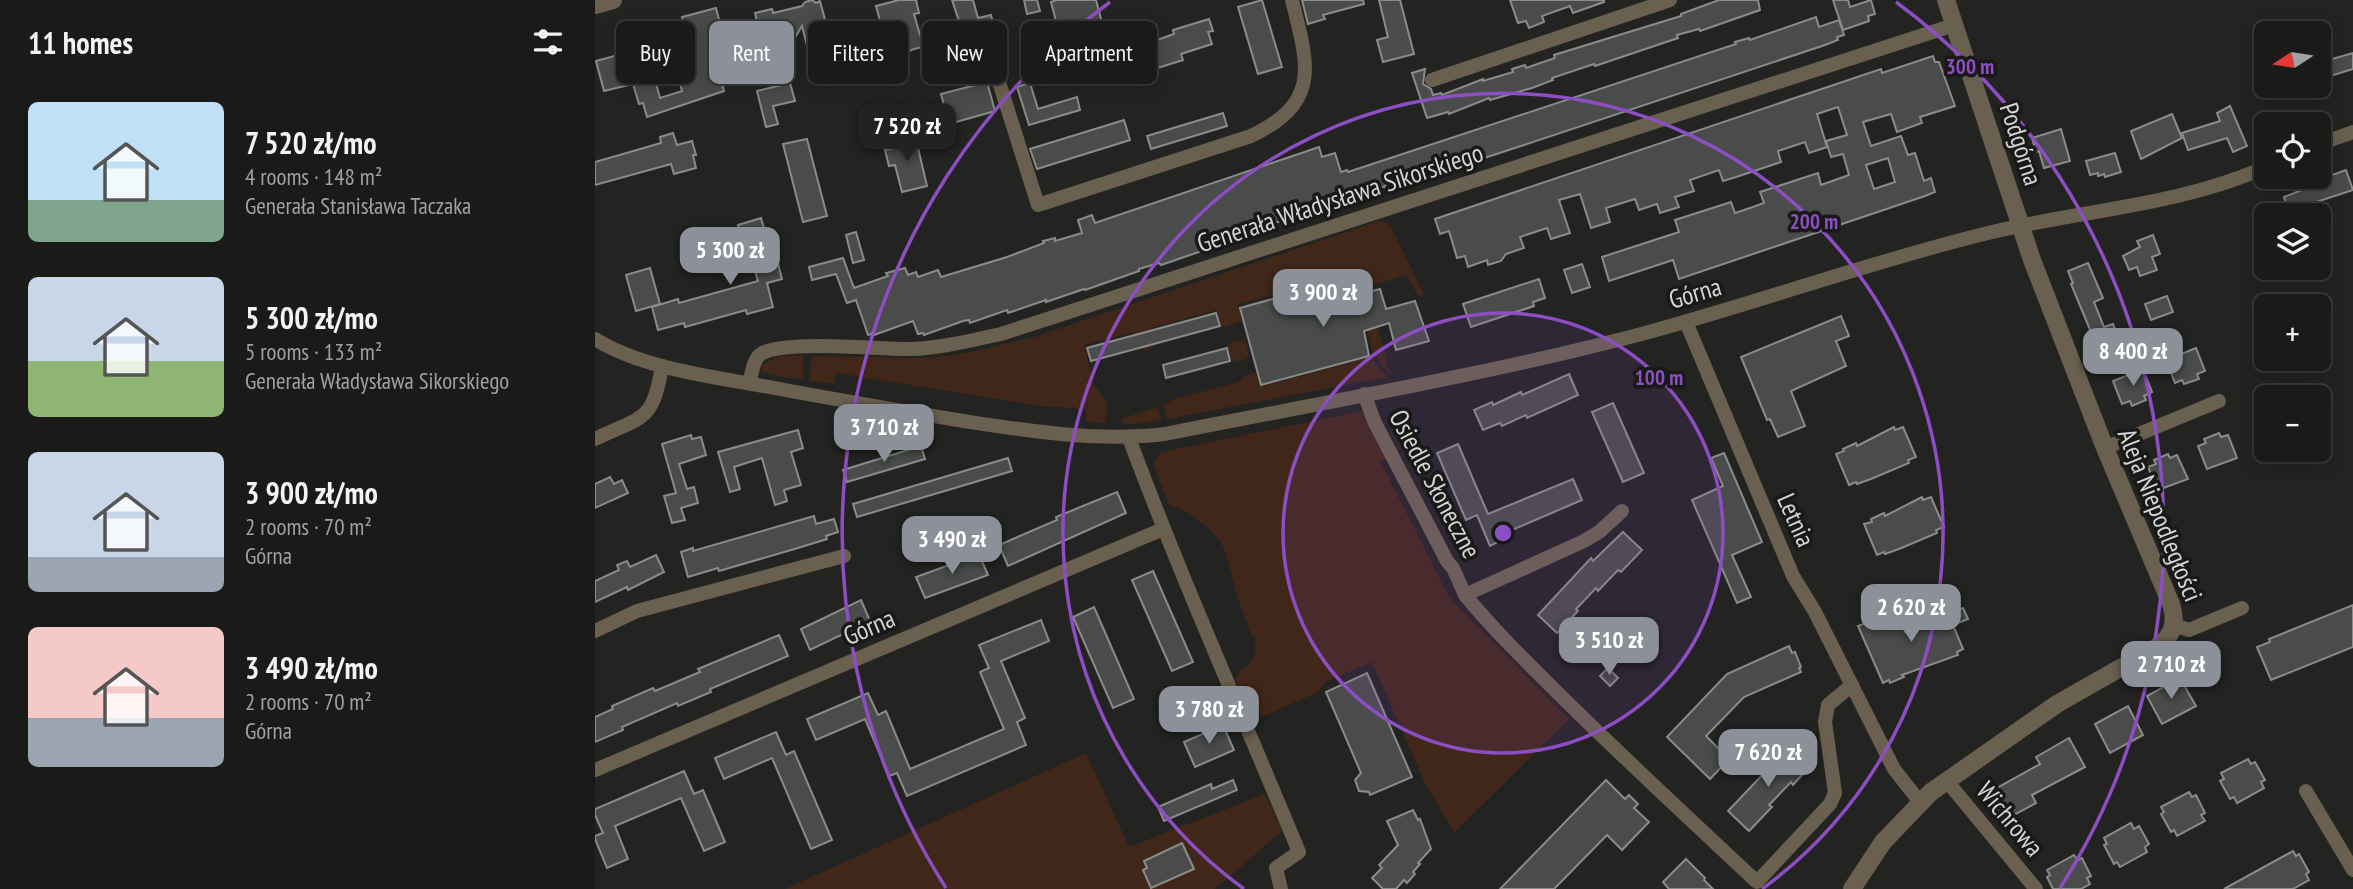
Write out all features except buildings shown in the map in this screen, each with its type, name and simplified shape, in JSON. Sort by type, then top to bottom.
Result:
[{"type":"street","points":[[595,5],[613,0]]},
{"type":"street","points":[[1000,84],[1038,205],[1251,136],[1274,125],[1294,108],[1303,87],[1306,69],[1292,0]]},
{"type":"street","points":[[1432,80],[1670,0]]},
{"type":"street","name":"Podgórna","points":[[1946,0],[2020,226]]},
{"type":"street","name":"Generała Władysława Sikorskiego","points":[[749,383],[755,360],[761,354],[777,349],[912,349],[955,344],[1002,334],[1954,24]]},
{"type":"street","points":[[2331,140],[2353,132]]},
{"type":"street","name":"Górna","points":[[1129,438],[1538,358],[1686,322],[1984,233],[2185,195],[2254,172]]},
{"type":"street","name":"Aleja Niepodległości","points":[[1852,889],[1882,842],[1920,802],[1946,780],[2057,704],[2157,647],[2168,638],[2174,625],[2171,604],[2105,448],[2020,226]]},
{"type":"street","name":"Letnia","points":[[1686,322],[1793,576],[1815,612],[1894,769],[1920,802]]},
{"type":"street","points":[[595,339],[633,358],[749,383],[995,426],[1129,438],[1163,529],[1299,852],[1276,868],[1281,889]]},
{"type":"street","points":[[595,439],[641,417],[652,408],[658,393],[662,366]]},
{"type":"street","name":"Osiedle Słoneczne","points":[[1364,394],[1374,423],[1453,568],[1465,596],[1503,639],[1700,831],[1757,882],[1830,804],[1835,793],[1825,722],[1828,705],[1852,685]]},
{"type":"street","points":[[2105,448],[2219,401]]},
{"type":"street","name":"Osiedle Słoneczne","points":[[1465,596],[1584,541],[1599,532],[1622,511]]},
{"type":"street","name":"Górna","points":[[595,770],[1163,529]]},
{"type":"street","points":[[595,631],[638,611],[843,556]]},
{"type":"street","points":[[2174,625],[2189,630],[2242,608]]},
{"type":"street","name":"Wichrowa","points":[[1946,780],[2036,889]]},
{"type":"street","points":[[2306,791],[2353,870]]},
{"type":"shaded area","points":[[1379,221],[1386,222],[1391,227],[1424,294],[1419,297],[1406,275],[1367,287],[1390,374],[1374,355],[1351,274],[1238,304],[1242,321],[1225,327],[1221,325],[1217,310],[1151,328],[1155,343],[1148,350],[1139,349],[1134,332],[1084,345],[1094,385],[1108,404],[1105,423],[1086,421],[1086,409],[1040,406],[837,373],[834,384],[810,381],[811,356],[924,358],[957,355],[1034,337]]},
{"type":"shaded area","points":[[1234,341],[1244,341],[1247,344],[1249,358],[1235,362],[1231,359],[1228,345]]},
{"type":"shaded area","points":[[803,355],[803,379],[762,372],[762,365],[779,356]]},
{"type":"shaded area","points":[[1371,357],[1387,377],[1167,419],[1163,406],[1175,399],[1239,382],[1243,376],[1256,373],[1260,387]]},
{"type":"shaded area","points":[[1158,407],[1161,420],[1136,424],[1121,423],[1123,418]]},
{"type":"shaded area","points":[[1363,411],[1388,457],[1380,461],[1449,597],[1569,719],[1454,833],[1424,781],[1372,662],[1326,682],[1318,692],[1257,719],[1251,716],[1235,680],[1253,659],[1255,637],[1251,634],[1238,598],[1225,550],[1209,529],[1186,511],[1169,505],[1153,464],[1161,452]]},
{"type":"shaded area","points":[[1086,753],[1129,847],[1265,794],[1282,831],[1215,889],[785,889]]}]
